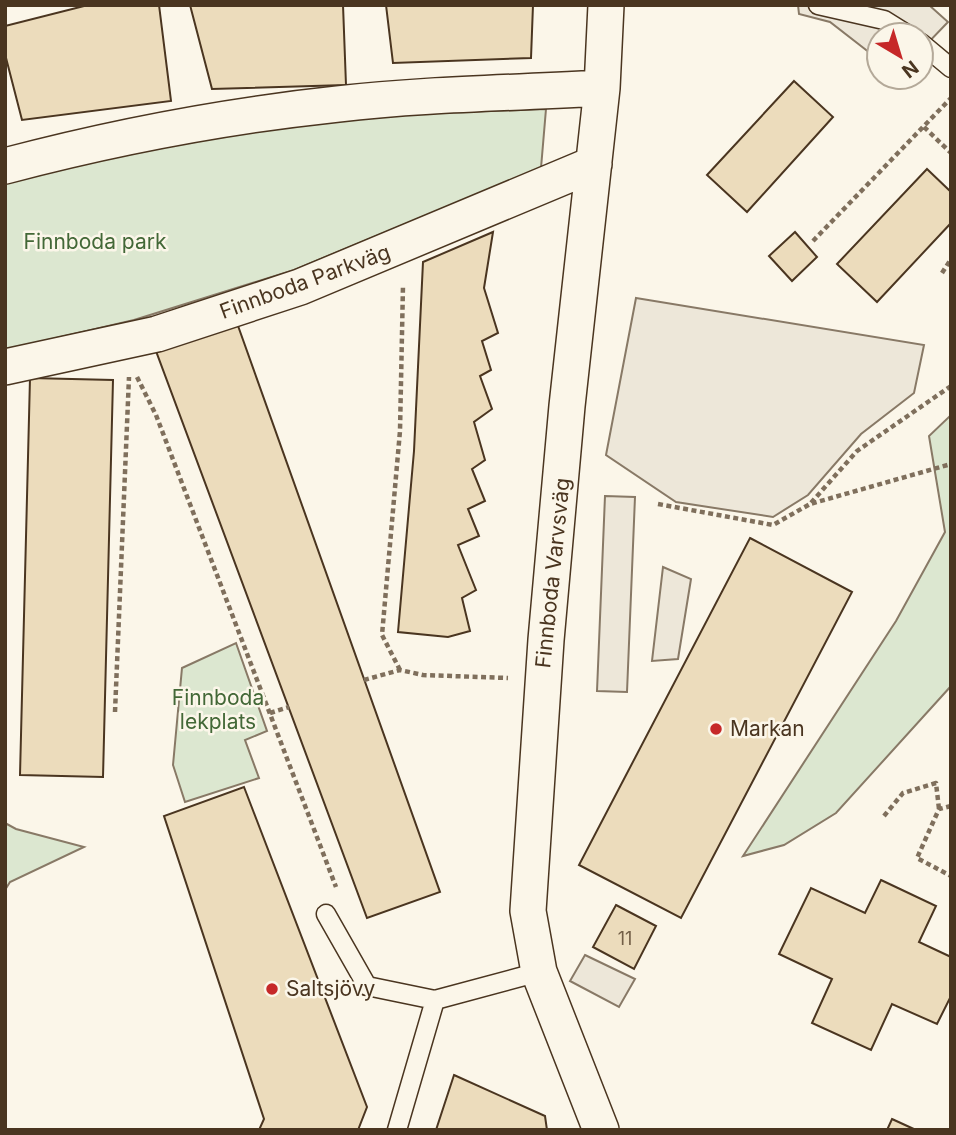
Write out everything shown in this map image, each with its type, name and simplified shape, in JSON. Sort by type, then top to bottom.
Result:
[{"type":"street","name":"Finnboda Varvsväg","points":[[601,1130],[539,971],[528,911],[542,679],[567,406],[602,88],[606,5]]},
{"type":"street","points":[[5,166],[96,142],[170,128],[340,104],[602,88]]},
{"type":"street","name":"Finnboda Parkväg","points":[[5,367],[130,352],[404,246],[594,163]]},
{"type":"lane","points":[[818,5],[886,21]]},
{"type":"lane","points":[[935,55],[951,68]]},
{"type":"lane","points":[[326,914],[367,986],[435,1000],[539,971]]},
{"type":"lane","points":[[397,1130],[435,1000]]},
{"type":"path","points":[[813,242],[951,98]]},
{"type":"path","points":[[924,126],[951,153]]},
{"type":"path","points":[[400,670],[382,635],[400,432],[404,246]]},
{"type":"path","points":[[943,273],[951,259]]},
{"type":"path","points":[[115,712],[130,352]]},
{"type":"path","points":[[130,352],[341,901]]},
{"type":"path","points":[[810,503],[857,451],[951,386]]},
{"type":"path","points":[[658,504],[773,525],[810,503],[951,464]]},
{"type":"path","points":[[363,680],[400,670],[423,675],[542,679]]},
{"type":"path","points":[[270,713],[289,707]]},
{"type":"path","points":[[884,816],[903,793],[936,783],[939,809],[917,858],[951,876]]},
{"type":"path","points":[[939,809],[951,806]]},
{"type":"green space","name":"Finnboda park","points":[[546,109],[541,168],[294,270],[134,320],[5,350],[5,179],[239,127],[386,115]]},
{"type":"green space","points":[[951,415],[951,686],[836,813],[784,845],[743,856],[896,621],[945,532],[929,436]]},
{"type":"green space","name":"Finnboda lekplats","points":[[236,643],[267,731],[245,740],[259,778],[185,802],[173,765],[182,668]]},
{"type":"green space","points":[[5,823],[16,829],[84,847],[10,882],[5,890]]},
{"type":"shaded area","points":[[798,5],[929,5],[948,22],[935,36],[935,21],[865,21],[865,49],[830,22],[799,14]]},
{"type":"shaded area","points":[[636,298],[924,345],[914,393],[861,434],[808,495],[773,517],[676,502],[606,455]]},
{"type":"shaded area","points":[[605,496],[635,497],[627,692],[597,691]]},
{"type":"shaded area","points":[[663,567],[691,579],[678,659],[652,661]]},
{"type":"shaded area","points":[[585,955],[635,979],[619,1007],[570,981]]},
{"type":"building","points":[[88,5],[159,5],[171,101],[22,120],[5,54],[5,26]]},
{"type":"building","points":[[190,5],[343,5],[346,85],[212,89]]},
{"type":"building","points":[[386,5],[533,5],[531,58],[393,63]]},
{"type":"building","points":[[794,81],[833,117],[747,212],[707,175]]},
{"type":"building","points":[[927,169],[951,192],[951,223],[877,302],[837,264]]},
{"type":"building","points":[[493,232],[484,288],[498,333],[482,341],[491,370],[480,376],[492,409],[474,422],[485,460],[472,469],[485,501],[468,509],[479,536],[458,545],[476,590],[462,598],[470,631],[448,637],[398,632],[414,451],[423,262]]},
{"type":"building","points":[[795,232],[817,257],[792,281],[769,256]]},
{"type":"building","points":[[237,323],[440,892],[367,918],[156,351]]},
{"type":"building","points":[[30,378],[113,380],[103,777],[20,775]]},
{"type":"building","name":"Markan","points":[[750,538],[852,592],[681,918],[579,865]]},
{"type":"building","name":"Saltsjövy","points":[[244,787],[367,1107],[358,1130],[259,1130],[264,1119],[164,816]]},
{"type":"building","points":[[881,880],[936,906],[919,942],[951,957],[951,996],[937,1024],[892,1004],[871,1050],[812,1023],[832,979],[779,954],[811,888],[865,913]]},
{"type":"building","points":[[616,905],[656,926],[634,969],[593,947]]},
{"type":"building","points":[[454,1075],[545,1116],[547,1130],[436,1130]]},
{"type":"building","points":[[892,1119],[916,1130],[887,1130]]},
{"type":"place","name":"Markan","points":[[716,729]]},
{"type":"place","name":"Saltsjövy","points":[[272,989]]}]
